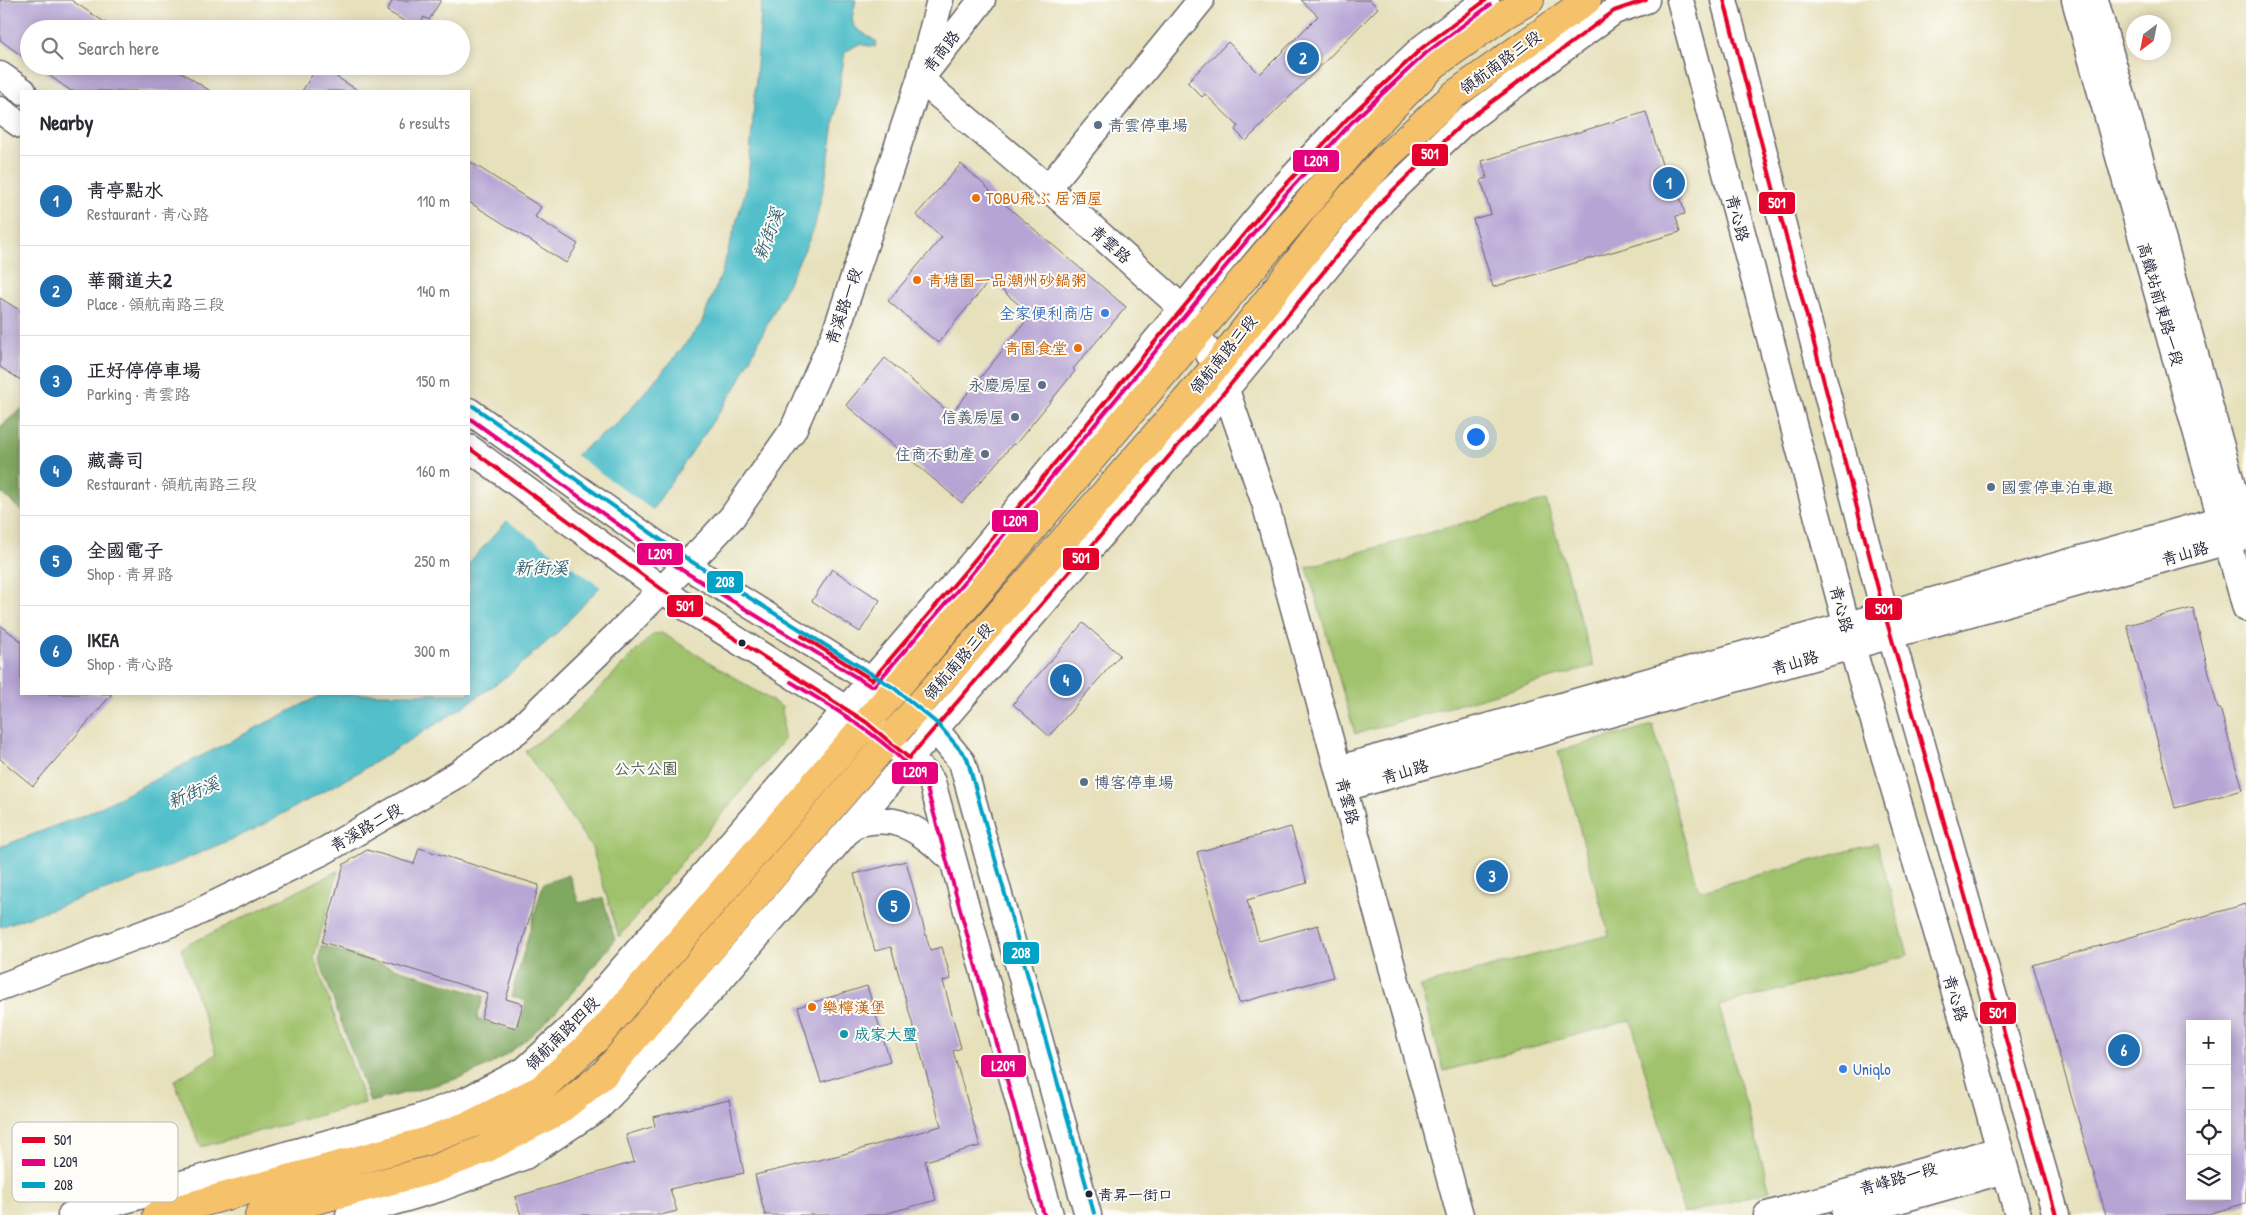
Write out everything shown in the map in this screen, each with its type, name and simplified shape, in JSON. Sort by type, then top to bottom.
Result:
[{"type":"main road","name":"領航南路三段","points":[[856,716],[1197,335],[1364,135],[1435,64],[1504,15],[1530,0]]},
{"type":"main road","name":"領航南路三段","points":[[888,741],[1216,366],[1327,224],[1384,159],[1455,94],[1587,0]]},
{"type":"main road","name":"領航南路四段","points":[[157,1215],[424,1142],[474,1123],[542,1089],[596,1039],[856,716]]},
{"type":"main road","points":[[259,1215],[431,1170],[485,1149],[558,1110],[604,1074],[888,741]]},
{"type":"street","name":"青溪路一段","points":[[675,577],[732,517],[793,430],[835,334],[920,79],[940,0]]},
{"type":"street","name":"青商路","points":[[920,79],[982,0]]},
{"type":"street","points":[[1048,188],[1201,0]]},
{"type":"street","name":"領航南路三段","points":[[881,687],[963,574],[1278,193],[1347,119],[1422,48],[1486,0]]},
{"type":"street","name":"領航南路三段","points":[[909,758],[1226,390],[1383,200],[1462,124],[1614,11],[1646,0]]},
{"type":"street","name":"青心路","points":[[1680,0],[1849,637],[1970,1044],[2018,1215]]},
{"type":"street","points":[[1724,0],[1888,625],[2056,1215]]},
{"type":"street","name":"高鐵站前東路一段","points":[[2076,0],[2236,529]]},
{"type":"street","name":"高鐵站前東路一段","points":[[2095,0],[2236,529],[2246,608]]},
{"type":"street","points":[[0,75],[22,90]]},
{"type":"street","name":"青雲路","points":[[920,79],[1048,188],[1182,308],[1216,366]]},
{"type":"street","points":[[0,110],[20,125]]},
{"type":"street","name":"青雲路","points":[[1226,390],[1266,506],[1342,778],[1460,1215]]},
{"type":"street","points":[[470,412],[644,535],[675,577],[693,612],[856,716],[909,758],[932,782],[1050,1215]]},
{"type":"street","points":[[470,449],[625,561],[675,577],[881,687],[935,729],[962,762],[1088,1215]]},
{"type":"street","name":"青山路","points":[[1342,778],[2236,529]]},
{"type":"street","name":"青溪路二段","points":[[0,987],[188,917],[324,851],[458,774],[518,730],[675,577]]},
{"type":"street","name":"領航南路四段","points":[[178,1185],[418,1118],[467,1100],[526,1070],[574,1025],[856,716]]},
{"type":"street","points":[[349,1215],[440,1188],[525,1156],[598,1108],[712,989],[909,758]]},
{"type":"street","points":[[853,825],[881,820],[905,824],[924,835],[952,859]]},
{"type":"street","points":[[684,1018],[734,921]]},
{"type":"street","name":"青峰路一段","points":[[1767,1215],[2002,1160]]},
{"type":"street","name":"青峰路一段","points":[[1845,1215],[2002,1160]]},
{"type":"street","name":"領航南路四段","points":[[71,1215],[118,1202]]},
{"type":"green space","points":[[20,410],[20,510],[0,491],[0,427]]},
{"type":"green space","points":[[1546,500],[1594,666],[1355,734],[1307,567]]},
{"type":"green space","name":"公六公園","points":[[662,633],[782,707],[784,740],[619,937],[592,848],[525,751],[566,722],[653,634]]},
{"type":"green space","points":[[1653,725],[1699,891],[1877,843],[1908,955],[1719,1006],[1770,1191],[1684,1214],[1631,1020],[1444,1071],[1420,986],[1609,935],[1558,751]]},
{"type":"green space","points":[[338,871],[314,957],[365,1103],[201,1147],[174,1081],[216,1054],[181,948]]},
{"type":"green space","points":[[569,875],[579,903],[603,898],[615,940],[565,1001],[529,1038],[486,1067],[451,1081],[370,1102],[319,960],[321,945],[484,996],[477,1019],[518,1032],[526,1001],[511,996],[543,884]]},
{"type":"water","name":"新街溪","points":[[762,0],[856,0],[852,18],[854,27],[877,42],[875,47],[859,44],[845,52],[825,182],[814,229],[735,389],[598,589],[557,633],[510,674],[457,711],[359,772],[255,829],[151,874],[0,927],[0,847],[89,813],[321,695],[470,695],[470,562],[506,522],[583,449],[617,424],[701,324],[721,275],[748,182]]},
{"type":"pier","points":[[574,454],[654,511],[602,588],[505,519]]},
{"type":"building","points":[[0,0],[71,0],[101,20],[20,20],[20,54],[0,40]]},
{"type":"building","points":[[393,0],[441,0],[429,20],[424,17],[422,20],[402,20],[387,11]]},
{"type":"building","points":[[1301,0],[1370,0],[1378,8],[1246,141],[1235,130],[1238,126],[1205,94],[1202,97],[1187,82],[1228,42],[1260,74],[1318,16]]},
{"type":"building","points":[[49,75],[186,75],[208,90],[70,90]]},
{"type":"building","points":[[312,75],[333,75],[357,90],[303,90]]},
{"type":"building","points":[[1646,112],[1663,168],[1671,166],[1685,214],[1676,216],[1680,232],[1493,287],[1473,219],[1491,214],[1481,180],[1487,178],[1482,161]]},
{"type":"building","points":[[470,162],[541,207],[535,217],[578,244],[566,263],[470,203]]},
{"type":"building","points":[[961,164],[989,191],[1126,307],[1073,369],[1075,371],[1015,445],[1013,444],[962,503],[846,405],[885,358],[951,414],[1031,315],[990,280],[938,343],[888,301],[942,237],[916,215]]},
{"type":"building","points":[[0,298],[20,310],[20,379],[0,367]]},
{"type":"building","points":[[832,569],[880,600],[860,632],[812,601]]},
{"type":"building","points":[[2193,608],[2218,709],[2220,708],[2243,790],[2175,808],[2127,625]]},
{"type":"building","points":[[1083,623],[1120,655],[1049,736],[1013,704]]},
{"type":"building","points":[[0,625],[20,640],[20,695],[111,695],[33,786],[0,759]]},
{"type":"building","points":[[1291,827],[1307,883],[1247,900],[1259,941],[1318,925],[1333,977],[1239,1003],[1197,852]]},
{"type":"building","points":[[419,848],[539,885],[506,999],[523,1004],[516,1028],[481,1018],[488,993],[322,942],[344,864],[367,850],[414,864]]},
{"type":"building","points":[[906,861],[930,950],[942,947],[951,979],[943,981],[961,1048],[953,1051],[980,1146],[925,1161],[936,1200],[880,1215],[765,1215],[755,1175],[844,1154],[941,1126],[891,947],[875,951],[854,874]]},
{"type":"building","points":[[2246,904],[2246,1203],[2205,1215],[2106,1215],[2033,965]]},
{"type":"building","name":"成家大璽","points":[[867,986],[890,1061],[821,1082],[798,1007]]},
{"type":"building","points":[[729,1100],[744,1173],[670,1189],[677,1211],[661,1215],[521,1215],[515,1197],[634,1162],[626,1135],[655,1126],[653,1117]]},
{"type":"transit line","name":"501","points":[[802,636],[872,680],[963,574],[1278,193],[1347,119],[1422,48],[1486,0]]},
{"type":"transit line","name":"501","points":[[470,449],[693,612],[866,722],[909,758],[1226,390],[1383,200],[1462,124],[1614,11],[1646,0]]},
{"type":"transit line","name":"501","points":[[1724,0],[1885,615],[2056,1215]]},
{"type":"transit line","name":"L209","points":[[470,419],[682,570],[869,685],[874,686],[968,578],[1283,197],[1351,123],[1426,53],[1490,5]]},
{"type":"transit line","name":"208","points":[[473,406],[689,560],[894,688],[939,725],[967,758],[1094,1213]]},
{"type":"transit line","name":"L209","points":[[791,682],[863,728],[896,754],[926,785],[1044,1215]]},
{"type":"place","name":"華爾道夫2","points":[[1303,58]]},
{"type":"place","name":"青雲停車場","points":[[1098,125]]},
{"type":"place","name":"青亭點水","points":[[1669,183]]},
{"type":"place","name":"TOBU飛ぶ 居酒屋","points":[[976,198]]},
{"type":"place","name":"青塘園一品潮州砂鍋粥","points":[[917,280]]},
{"type":"place","name":"全家便利商店","points":[[1105,313]]},
{"type":"place","name":"青園食堂","points":[[1078,348]]},
{"type":"place","name":"永慶房屋","points":[[1042,385]]},
{"type":"place","name":"信義房屋","points":[[1015,417]]},
{"type":"place","name":"住商不動產","points":[[985,454]]},
{"type":"place","name":"國雲停車泊車趣","points":[[1991,487]]},
{"type":"place","name":"藏壽司","points":[[1066,680]]},
{"type":"place","name":"博客停車場","points":[[1084,782]]},
{"type":"place","name":"正好停停車場","points":[[1492,876]]},
{"type":"place","name":"全國電子","points":[[894,906]]},
{"type":"place","name":"樂檸漢堡","points":[[812,1007]]},
{"type":"place","name":"成家大璽","points":[[844,1034]]},
{"type":"place","name":"IKEA","points":[[2124,1050]]},
{"type":"place","name":"Uniqlo","points":[[1843,1069]]},
{"type":"place","name":"青昇一街口","points":[[1089,1194]]}]
